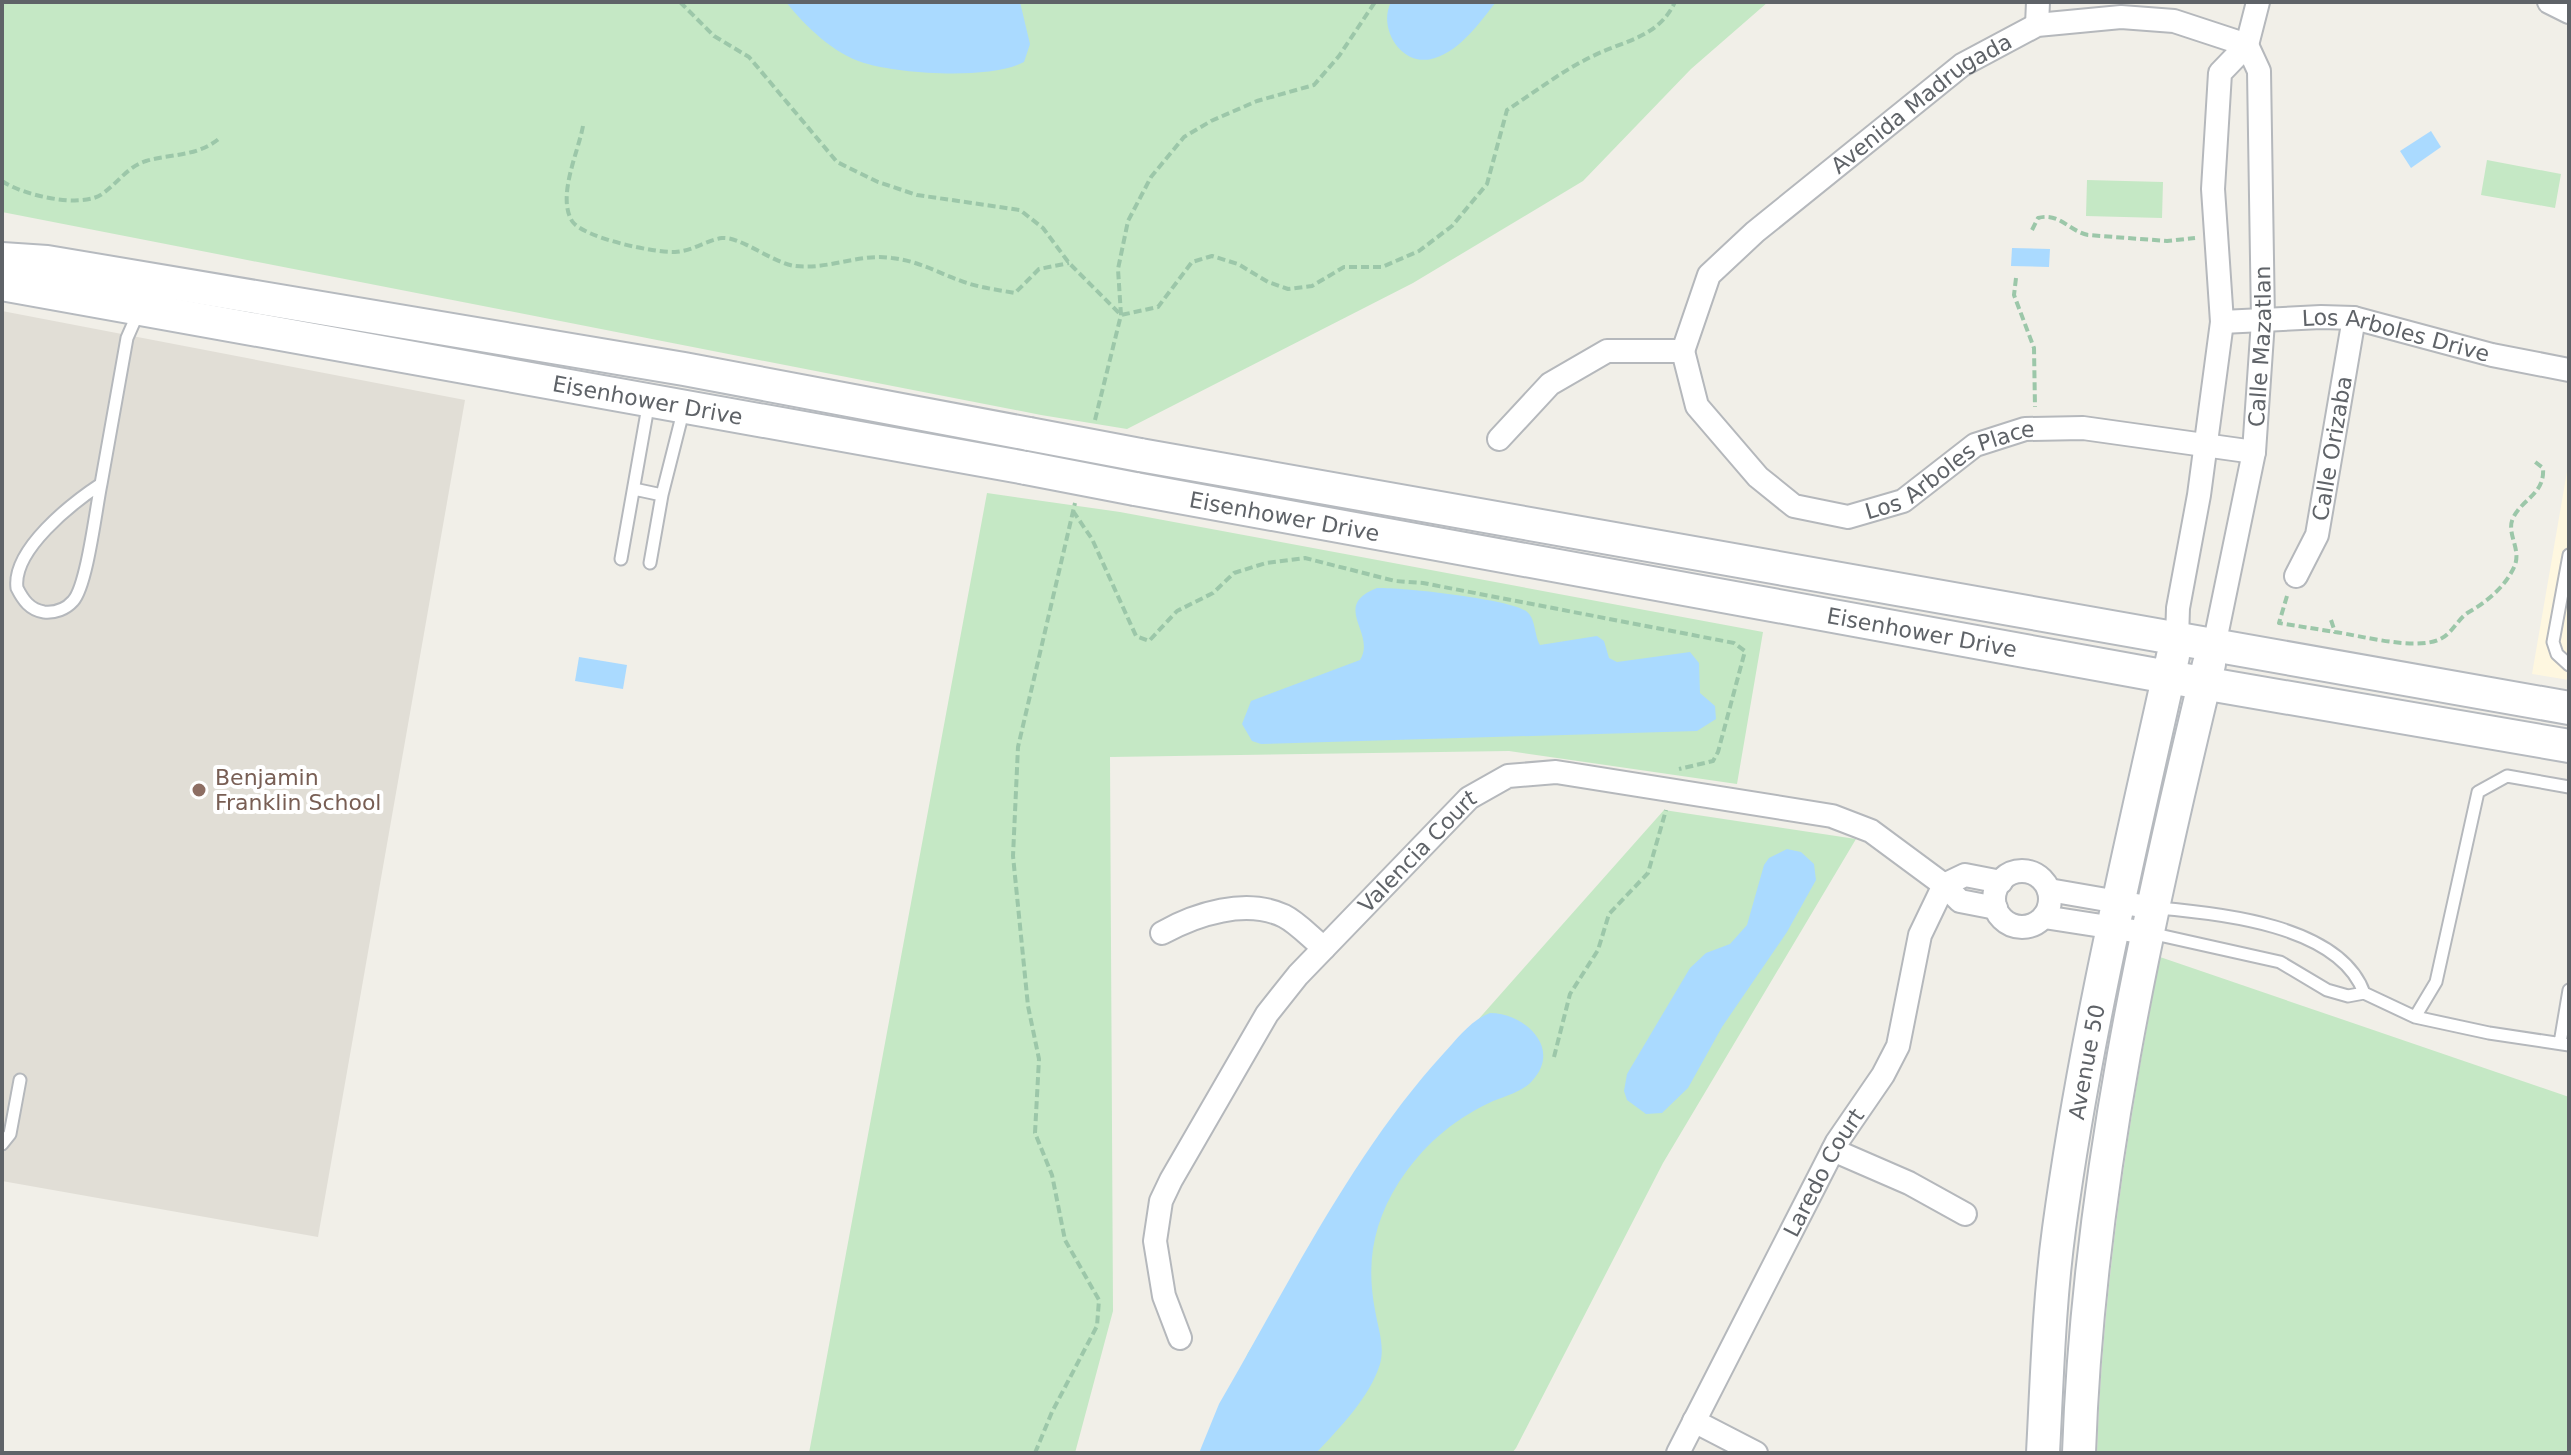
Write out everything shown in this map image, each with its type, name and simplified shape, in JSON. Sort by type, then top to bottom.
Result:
[{"type":"main road","name":"Eisenhower Drive","points":[[2,259],[47,262],[792,389],[1140,455],[2569,708]]},
{"type":"main road","name":"Eisenhower Drive","points":[[2,284],[2168,677],[2569,746]]},
{"type":"main road","points":[[140,310],[149,297],[190,287]]},
{"type":"main road","points":[[649,401],[665,385],[757,400],[792,389]]},
{"type":"main road","name":"Avenue 50","points":[[2043,1453],[2049,1323],[2059,1230],[2115,914],[2177,639]]},
{"type":"main road","name":"Avenue 50","points":[[2079,1453],[2094,1234],[2150,920],[2214,646]]},
{"type":"street","name":"Calle Mazatlan","points":[[2206,446],[2222,322],[2213,189],[2220,73],[2247,45],[2258,2]]},
{"type":"street","points":[[2549,2],[2569,12]]},
{"type":"street","name":"Avenida Madrugada","points":[[1683,351],[1709,275],[1755,232],[1962,65],[2037,13],[2174,21],[2247,45]]},
{"type":"street","name":"Calle Mazatlan","points":[[2214,646],[2254,452],[2263,321],[2259,71],[2247,45]]},
{"type":"street","name":"Los Arboles Drive","points":[[2222,322],[2354,318],[2492,355],[2569,370]]},
{"type":"street","name":"Calle Orizaba","points":[[2296,576],[2317,535],[2354,318]]},
{"type":"street","points":[[1499,439],[1550,384],[1607,351],[1683,351]]},
{"type":"street","name":"Los Arboles Place","points":[[1683,351],[1697,406],[1758,477],[1794,506],[1848,517],[1903,501],[1975,445],[2025,429],[2083,428],[2254,452]]},
{"type":"street","points":[[2177,639],[2178,608],[2206,446]]},
{"type":"street","name":"Valencia Court","points":[[1180,1338],[1158,1265],[1155,1241],[1161,1201],[1235,1064],[1267,1014],[1324,948],[1469,798],[1487,785],[1508,776],[1556,772],[1832,816],[1854,823],[1896,848],[1960,901],[1996,908],[2003,918],[2019,926],[2028,926],[2044,917],[2115,914]]},
{"type":"street","name":"Valencia Court","points":[[1944,885],[1965,875],[2001,882],[2011,873],[2029,872],[2037,875],[2049,890],[2115,914],[2150,920]]},
{"type":"street","points":[[1996,908],[1995,893],[2001,882]]},
{"type":"street","name":"Laredo Court","points":[[1678,1453],[1833,1150],[1883,1075],[1898,1046],[1920,935],[1944,885]]},
{"type":"street","points":[[2044,917],[2049,890]]},
{"type":"street","points":[[1162,933],[1184,920],[1208,913],[1266,909],[1287,917],[1324,948]]},
{"type":"street","points":[[1833,1150],[1909,1183],[1965,1214]]},
{"type":"street","points":[[1694,1421],[1756,1453]]},
{"type":"lane","points":[[101,484],[67,506],[21,561],[17,588],[27,604],[35,609],[55,612],[65,608],[80,591],[101,484],[127,338],[140,310]]},
{"type":"lane","points":[[621,559],[649,401]]},
{"type":"lane","points":[[650,563],[662,495],[685,406]]},
{"type":"lane","points":[[634,489],[662,495]]},
{"type":"lane","points":[[2569,555],[2553,642],[2557,654],[2569,665]]},
{"type":"lane","points":[[2415,1017],[2436,982],[2478,792],[2507,776],[2569,787]]},
{"type":"lane","points":[[2150,920],[2203,912],[2272,924],[2323,949],[2358,976],[2364,993]]},
{"type":"lane","points":[[2150,920],[2280,962],[2327,990],[2348,996],[2364,993],[2415,1017],[2489,1033],[2564,1044],[2569,990]]},
{"type":"lane","points":[[2,1144],[10,1134],[20,1080]]},
{"type":"path","points":[[680,2],[714,36],[749,57],[837,162],[878,182],[917,195],[1020,210],[1043,228],[1069,263],[1121,315]]},
{"type":"path","points":[[1095,421],[1121,315],[1118,269],[1128,221],[1151,177],[1184,137],[1211,121],[1257,101],[1314,85],[1339,56],[1375,2]]},
{"type":"path","points":[[1121,315],[1158,307],[1192,262],[1212,256],[1238,264],[1268,282],[1288,289],[1312,286],[1344,267],[1382,267],[1419,251],[1452,226],[1487,184],[1498,155],[1507,110],[1595,55],[1649,34],[1670,13],[1675,2]]},
{"type":"path","points":[[583,126],[567,195],[567,208],[573,223],[588,233],[630,245],[673,252],[700,248],[722,238],[736,241],[768,259],[797,266],[865,257],[892,257],[922,264],[967,283],[1015,293],[1039,269],[1069,263]]},
{"type":"path","points":[[2,181],[30,195],[80,200],[101,196],[126,171],[145,161],[205,151],[221,137]]},
{"type":"path","points":[[2032,230],[2038,218],[2047,215],[2057,218],[2076,233],[2088,235],[2167,241],[2216,237]]},
{"type":"path","points":[[2016,278],[2014,295],[2034,348],[2033,386],[2040,429]]},
{"type":"path","points":[[2296,576],[2279,623],[2392,641],[2437,641],[2449,634],[2467,613],[2488,603],[2513,569],[2519,554],[2511,528],[2513,518],[2540,487],[2544,477],[2543,468],[2534,461]]},
{"type":"path","points":[[1035,1453],[1100,1314],[1095,1288],[1065,1240],[1052,1175],[1035,1133],[1039,1059],[1028,1006],[1013,856],[1018,747],[1077,496]]},
{"type":"path","points":[[1073,511],[1092,539],[1136,636],[1149,641],[1177,611],[1213,593],[1234,573],[1266,563],[1305,558],[1395,581],[1423,583],[1734,643],[1745,651],[1718,752],[1713,761],[1679,769],[1672,776],[1648,873],[1609,914],[1598,950],[1570,994],[1554,1057]]},
{"type":"path","points":[[2331,620],[2335,632]]},
{"type":"shaded area","name":"Benjamin Franklin School","points":[[2,311],[465,400],[318,1237],[2,1181]]},
{"type":"shaded area","points":[[2569,460],[2569,680],[2532,674]]},
{"type":"green space","points":[[2,2],[1768,2],[1691,69],[1583,181],[1413,283],[1127,429],[1041,415],[2,212]]},
{"type":"green space","points":[[2487,160],[2561,174],[2555,208],[2481,195]]},
{"type":"green space","points":[[2087,180],[2163,182],[2162,218],[2086,216]]},
{"type":"green space","points":[[987,493],[1120,512],[1763,632],[1737,784],[1509,751],[1110,757],[1113,1311],[1075,1453],[809,1453]]},
{"type":"green space","points":[[1664,810],[1856,839],[1663,1163],[1516,1448],[1512,1453],[1203,1453],[1248,1353],[1421,1084]]},
{"type":"green space","points":[[2160,957],[2569,1097],[2569,1453],[2097,1453],[2111,1266]]},
{"type":"water","points":[[786,2],[1020,2],[1030,44],[1024,62],[990,71],[945,73],[880,67],[853,59],[831,46]]},
{"type":"water","points":[[1391,2],[1496,2],[1453,49],[1423,60],[1403,52],[1390,34],[1387,24]]},
{"type":"water","points":[[2431,131],[2441,147],[2411,168],[2400,151]]},
{"type":"water","points":[[2012,248],[2050,249],[2049,267],[2011,266]]},
{"type":"water","points":[[1377,588],[1454,595],[1516,607],[1529,614],[1540,645],[1597,636],[1604,641],[1609,658],[1617,662],[1690,652],[1699,663],[1700,693],[1715,706],[1716,719],[1697,731],[1261,744],[1252,741],[1242,724],[1251,701],[1360,660],[1364,650],[1355,612],[1357,603],[1363,595]]},
{"type":"water","points":[[579,657],[627,665],[623,689],[575,681]]},
{"type":"water","points":[[1787,849],[1801,852],[1814,864],[1816,880],[1787,932],[1722,1027],[1688,1088],[1662,1113],[1646,1114],[1627,1100],[1624,1091],[1627,1074],[1690,968],[1706,953],[1730,944],[1747,925],[1764,865],[1769,858]]},
{"type":"water","points":[[1490,1013],[1515,1019],[1535,1035],[1543,1056],[1540,1069],[1523,1089],[1475,1110],[1438,1136],[1408,1169],[1390,1197],[1378,1228],[1372,1260],[1372,1293],[1382,1350],[1380,1364],[1369,1388],[1344,1423],[1316,1453],[1199,1453],[1219,1404],[1323,1222],[1380,1133],[1465,1030]]},
{"type":"place","name":"Benjamin Franklin School","points":[[199,790]]}]
